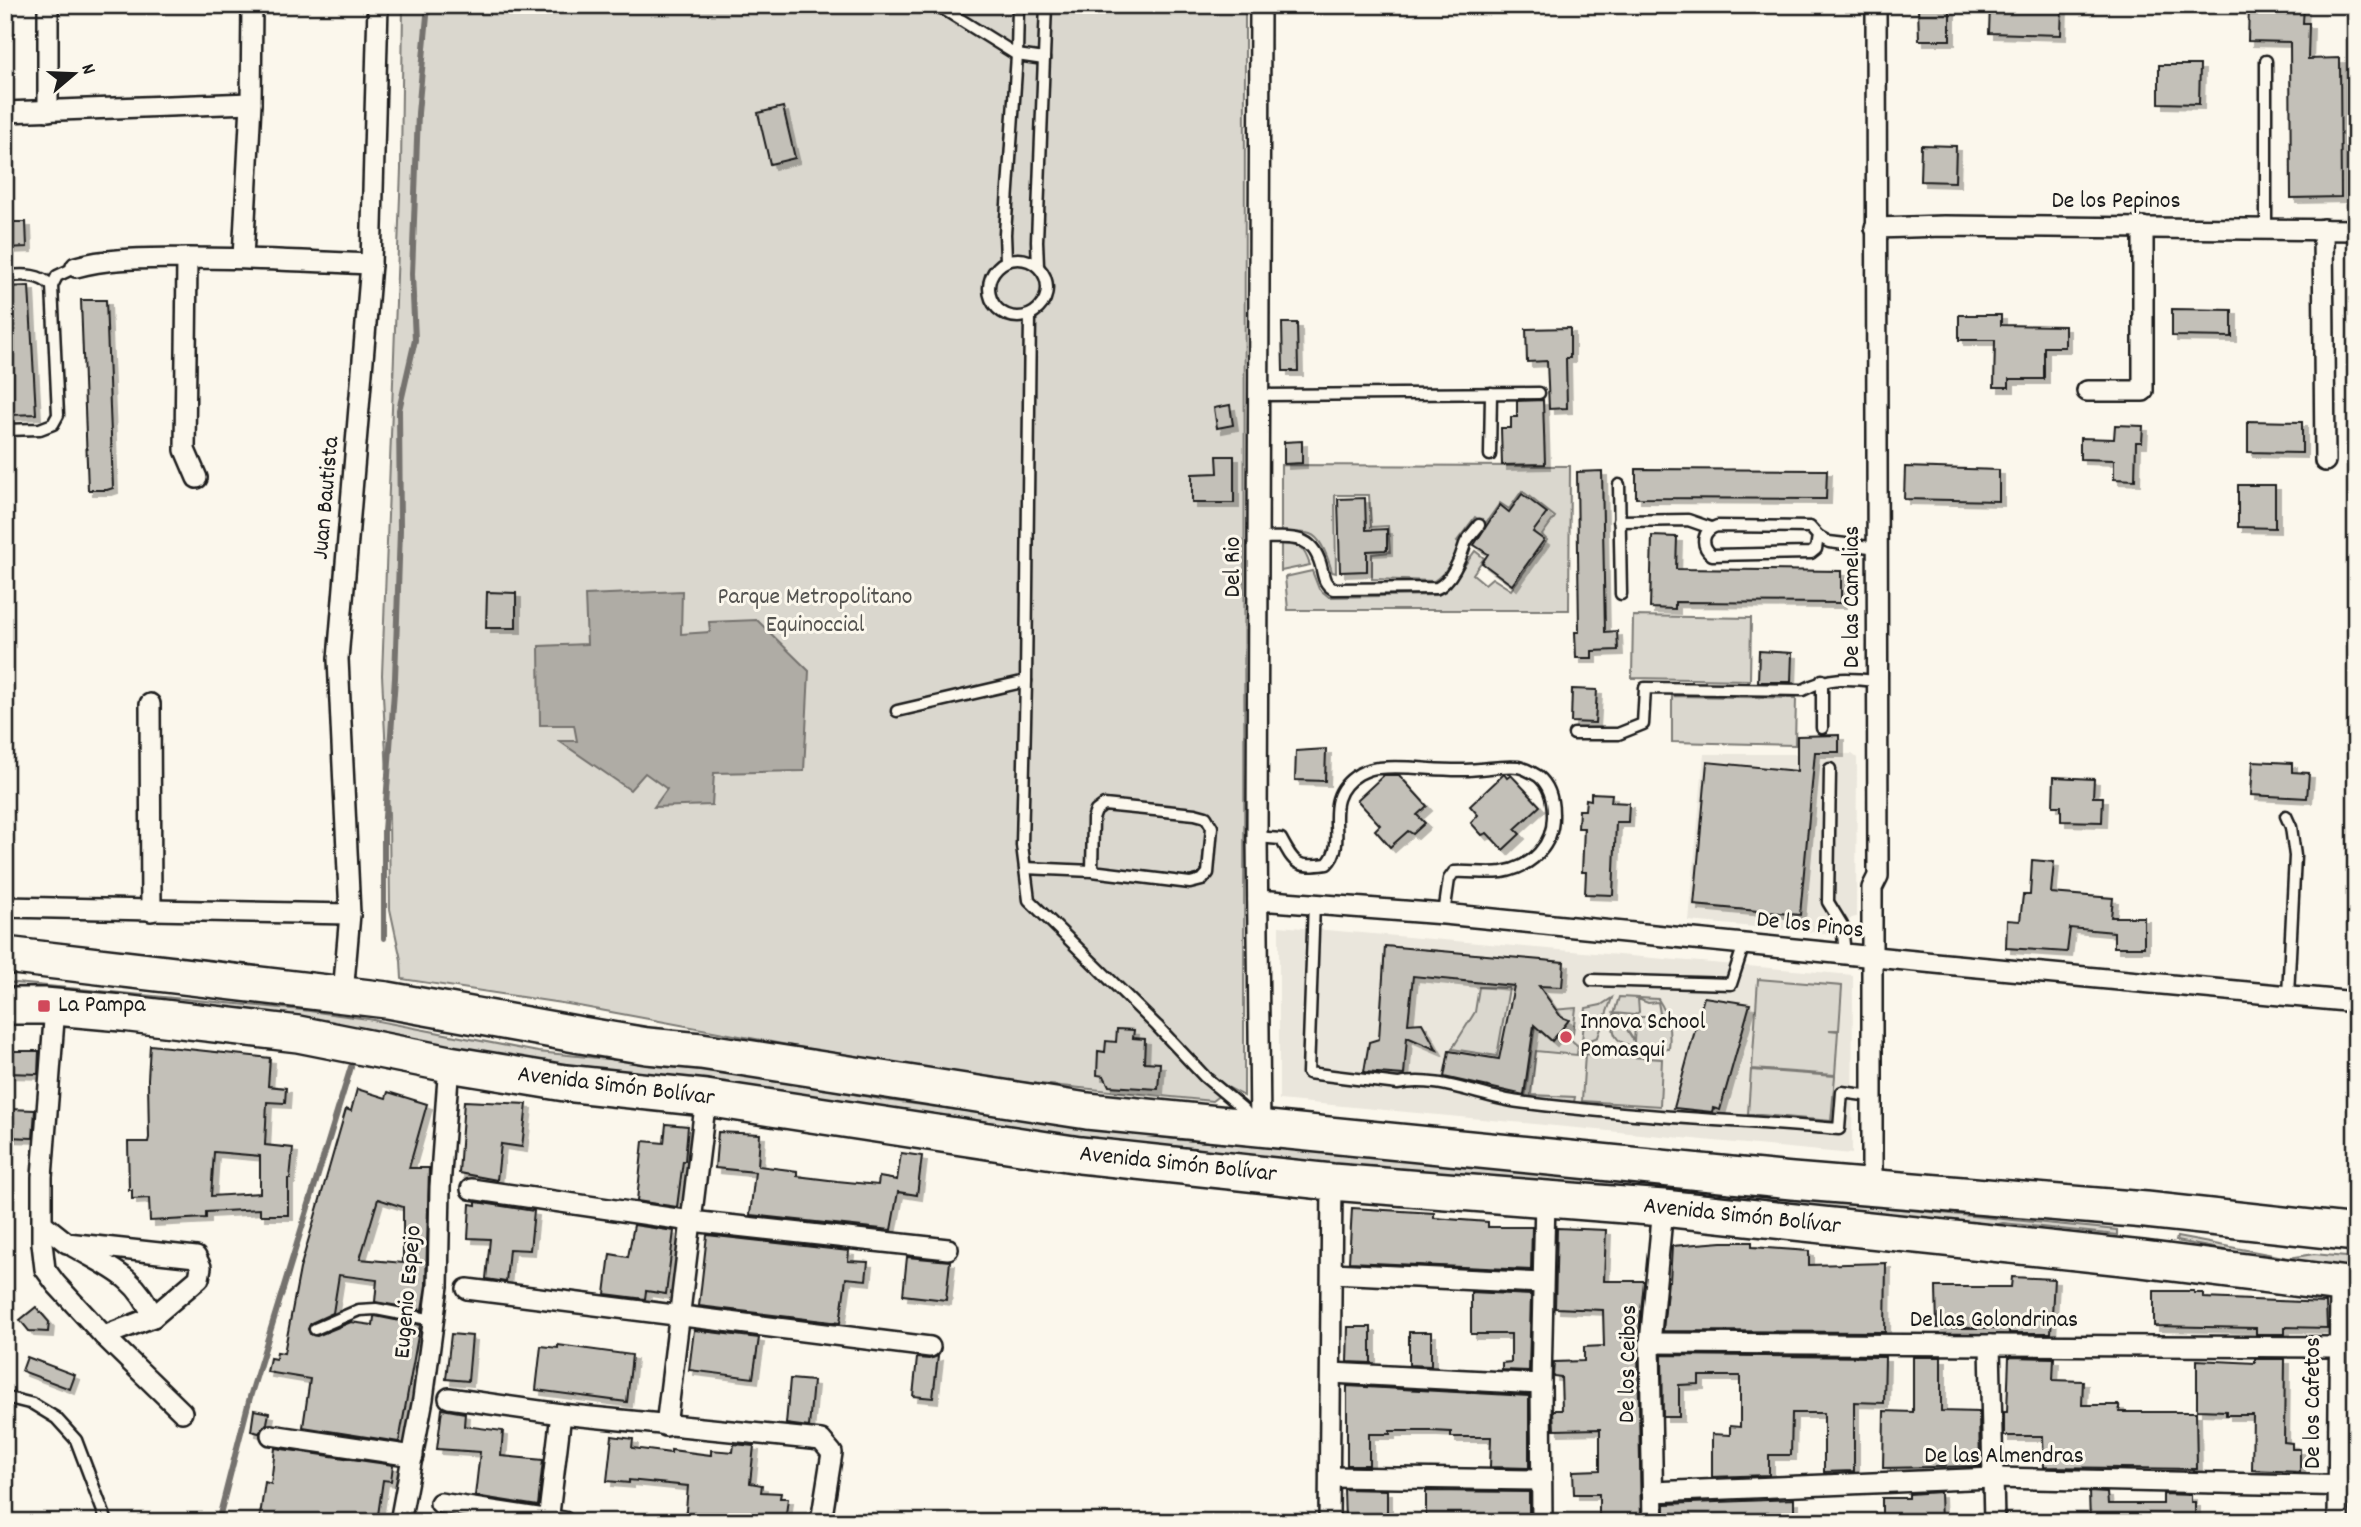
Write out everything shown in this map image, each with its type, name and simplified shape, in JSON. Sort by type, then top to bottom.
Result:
[{"type":"highway","name":"Avenida Simón Bolívar","points":[[5,955],[343,994],[647,1046],[701,1051],[1087,1111],[1872,1187],[2146,1210],[2356,1233]]},
{"type":"highway","name":"Avenida Simón Bolívar","points":[[5,1006],[122,1013],[298,1034],[449,1064],[576,1085],[706,1098],[1080,1155],[1332,1182],[1663,1208],[2142,1259],[2348,1285]]},
{"type":"highway","points":[[2142,1259],[2146,1210]]},
{"type":"street","points":[[47,5],[48,111]]},
{"type":"street","points":[[243,258],[251,103],[252,5]]},
{"type":"street","name":"Juan Bautista","points":[[343,994],[350,914],[338,659],[371,264],[378,5]]},
{"type":"street","name":"Del Rio","points":[[1253,1128],[1258,900],[1260,5]]},
{"type":"street","name":"De las Camelias","points":[[1872,1187],[1872,888],[1878,876],[1875,5]]},
{"type":"street","points":[[5,112],[251,103]]},
{"type":"street","name":"De los Pepinos","points":[[1875,228],[1944,226],[2356,230]]},
{"type":"street","points":[[2087,391],[2143,391],[2143,227]]},
{"type":"street","points":[[2323,229],[2325,461]]},
{"type":"street","points":[[76,267],[122,258],[243,258],[371,264]]},
{"type":"street","points":[[187,258],[185,450],[197,478]]},
{"type":"street","points":[[150,704],[150,911]]},
{"type":"street","name":"De los Pinos","points":[[1258,900],[1444,914],[2356,1002]]},
{"type":"street","points":[[5,907],[350,914]]},
{"type":"street","points":[[55,1007],[42,1177],[45,1269],[104,1336],[182,1412]]},
{"type":"street","name":"Eugenio Espejo","points":[[400,1522],[423,1399],[438,1286],[440,1187],[449,1064]]},
{"type":"street","points":[[666,1426],[706,1098]]},
{"type":"street","points":[[1329,1522],[1332,1182]]},
{"type":"street","points":[[471,1189],[691,1221],[948,1248]]},
{"type":"street","points":[[1542,1522],[1540,1480],[1545,1198]]},
{"type":"street","name":"De los Ceibos","points":[[1653,1522],[1650,1343],[1663,1208]]},
{"type":"street","points":[[43,1224],[67,1243],[132,1281],[146,1298],[153,1317]]},
{"type":"street","points":[[67,1243],[196,1257],[201,1267],[199,1278],[153,1317],[104,1336]]},
{"type":"street","points":[[1332,1273],[1542,1283]]},
{"type":"street","name":"De los Cafetos","points":[[2338,1522],[2347,1487],[2338,1347],[2348,1285]]},
{"type":"street","points":[[467,1289],[930,1347]]},
{"type":"street","name":"De las Golondrinas","points":[[1650,1343],[2338,1347]]},
{"type":"street","points":[[1990,1345],[1994,1522]]},
{"type":"street","points":[[1331,1373],[1541,1384]]},
{"type":"street","points":[[449,1398],[666,1426],[821,1440],[832,1453],[821,1522]]},
{"type":"street","points":[[440,1503],[554,1521],[561,1414]]},
{"type":"street","points":[[271,1435],[413,1456]]},
{"type":"street","points":[[1330,1477],[1540,1480]]},
{"type":"street","name":"De las Almendras","points":[[1652,1492],[1993,1478],[2347,1487]]},
{"type":"lane","points":[[937,5],[1017,55],[1044,59]]},
{"type":"lane","points":[[1006,260],[1005,234],[1018,5]]},
{"type":"lane","points":[[1038,266],[1046,5]]},
{"type":"lane","points":[[2266,61],[2266,228]]},
{"type":"lane","points":[[1017,258],[1029,260],[1038,266],[1048,287],[1039,309],[1018,318],[1007,316],[997,309],[990,300],[988,288],[996,267],[1006,260],[1017,258]]},
{"type":"lane","points":[[5,430],[40,429],[53,424],[58,415],[52,286],[57,276],[76,267]]},
{"type":"lane","points":[[5,276],[29,275],[43,278],[52,286]]},
{"type":"lane","points":[[1030,315],[1022,845],[1029,900],[1205,1077],[1245,1111],[1253,1128]]},
{"type":"lane","points":[[1490,455],[1491,393]]},
{"type":"lane","points":[[1258,395],[1539,393]]},
{"type":"lane","points":[[1619,485],[1621,594]]},
{"type":"lane","points":[[1619,521],[1688,520],[1711,528]]},
{"type":"lane","points":[[1259,538],[1301,539],[1310,543],[1319,559],[1323,578],[1334,589],[1437,588],[1445,582],[1464,552],[1465,542],[1479,525]]},
{"type":"lane","points":[[1818,536],[1816,549],[1811,553],[1719,555],[1712,555],[1704,545],[1703,538],[1711,528],[1717,526],[1810,527],[1818,536],[1829,542],[1878,548]]},
{"type":"lane","points":[[1574,734],[1618,734],[1643,724],[1645,688],[1804,690],[1822,680],[1854,678],[1877,681]]},
{"type":"lane","points":[[1822,680],[1822,728]]},
{"type":"lane","points":[[897,711],[1026,681]]},
{"type":"lane","points":[[1257,837],[1281,839],[1293,861],[1300,866],[1327,864],[1334,858],[1335,808],[1342,791],[1358,775],[1374,768],[1394,766],[1428,771],[1465,771],[1519,767],[1538,776],[1551,793],[1553,811],[1553,830],[1544,849],[1526,865],[1502,872],[1454,872],[1449,879],[1444,914]]},
{"type":"lane","points":[[1830,769],[1828,902],[1842,925],[1844,954]]},
{"type":"lane","points":[[1025,868],[1092,871],[1190,883],[1202,880],[1208,873],[1212,827],[1206,817],[1195,814],[1104,805],[1096,811],[1093,819],[1092,871]]},
{"type":"lane","points":[[2286,816],[2291,827],[2295,856],[2288,995]]},
{"type":"lane","points":[[1314,903],[1308,1073],[1398,1084],[1428,1083],[1517,1102],[1839,1129],[1842,1092],[1871,1096]]},
{"type":"lane","points":[[1592,980],[1731,984],[1744,944]]},
{"type":"lane","points":[[315,1329],[359,1310],[376,1309],[433,1320]]},
{"type":"lane","points":[[5,1397],[33,1404],[56,1418],[76,1440],[107,1522]]},
{"type":"shaded area","points":[[682,591],[681,634],[710,632],[709,622],[757,620],[809,671],[804,771],[714,773],[712,805],[654,807],[667,789],[645,773],[630,790],[559,741],[577,741],[574,725],[540,725],[539,646],[587,644],[585,595]]},
{"type":"shaded area","points":[[1704,754],[1852,754],[1857,758],[1856,917],[1832,934],[1689,921]]},
{"type":"shaded area","name":"Innova School Pomasqui","points":[[1279,926],[1853,975],[1852,1154],[1279,1100]]},
{"type":"green space","name":"Parque Metropolitano Equinoccial","points":[[403,5],[1245,5],[1244,1096],[1229,1088],[1212,1101],[1020,1082],[890,1064],[568,1004],[402,979],[401,960],[390,909],[389,814],[382,675],[401,169]]},
{"type":"green space","points":[[1281,465],[1570,466],[1569,610],[1288,610],[1285,577],[1312,571],[1319,589],[1329,597],[1438,595],[1446,591],[1475,551],[1484,558],[1473,574],[1485,584],[1492,578],[1511,590],[1547,540],[1542,535],[1555,517],[1522,491],[1509,509],[1500,503],[1485,524],[1475,517],[1457,541],[1460,543],[1450,564],[1434,581],[1372,579],[1372,554],[1390,552],[1388,526],[1371,527],[1369,495],[1335,495],[1336,573],[1332,572],[1324,550],[1314,536],[1281,532]]},
{"type":"green space","points":[[1281,544],[1300,548],[1310,565],[1281,571]]},
{"type":"green space","points":[[1633,616],[1751,618],[1750,680],[1632,678]]},
{"type":"green space","points":[[1672,696],[1796,698],[1795,745],[1672,742]]},
{"type":"green space","points":[[1758,979],[1842,986],[1839,1030],[1829,1030],[1838,1031],[1835,1075],[1752,1069]]},
{"type":"green space","points":[[5,982],[302,1010],[368,1019],[538,1052],[737,1072],[885,1100],[1183,1140],[1658,1182],[1785,1198],[2117,1230],[2117,1235],[2003,1223],[1977,1229],[1182,1153],[495,1057],[365,1030],[5,993]]},
{"type":"green space","points":[[1479,987],[1509,988],[1497,1056],[1452,1049],[1475,1012]]},
{"type":"green space","points":[[1619,997],[1658,999],[1668,1023],[1669,1049],[1621,1042],[1613,1027],[1614,1014],[1634,1041],[1635,1026],[1640,1017],[1665,1020],[1660,1013],[1658,1002],[1648,1003],[1638,999],[1639,1012],[1634,1015],[1615,1013]]},
{"type":"green space","points":[[1612,998],[1598,1037],[1582,1040],[1586,1008],[1601,1005]]},
{"type":"green space","points":[[1576,1008],[1570,1039],[1578,1046],[1577,1055],[1536,1051],[1531,1095],[1575,1097],[1574,1102],[1525,1098],[1536,1018],[1552,1010]]},
{"type":"green space","points":[[1585,1054],[1662,1059],[1660,1106],[1582,1101]]},
{"type":"green space","points":[[1751,1070],[1835,1076],[1831,1121],[1748,1114]]},
{"type":"green space","points":[[2177,1237],[2289,1258],[2314,1254],[2356,1258],[2356,1270],[2289,1262],[2176,1241]]},
{"type":"building","points":[[1990,5],[2062,5],[2061,35],[1989,33]]},
{"type":"building","points":[[2249,5],[2304,5],[2303,23],[2309,23],[2308,59],[2340,58],[2341,197],[2291,198],[2290,42],[2248,41]]},
{"type":"building","points":[[1918,6],[1950,6],[1950,40],[1919,40]]},
{"type":"building","points":[[2159,65],[2200,65],[2199,104],[2159,103]]},
{"type":"building","points":[[783,107],[795,158],[770,164],[758,113]]},
{"type":"building","points":[[1921,145],[1956,146],[1955,182],[1920,181]]},
{"type":"building","points":[[5,222],[26,222],[27,247],[5,248]]},
{"type":"building","points":[[29,286],[36,414],[11,415],[5,287]]},
{"type":"building","points":[[81,300],[106,300],[113,488],[107,490],[88,490]]},
{"type":"building","points":[[2172,309],[2232,310],[2232,337],[2172,336]]},
{"type":"building","points":[[1959,315],[2001,315],[2001,325],[2065,326],[2065,347],[2044,347],[2044,379],[2009,379],[2009,387],[1994,387],[1995,340],[1959,340]]},
{"type":"building","points":[[1282,323],[1297,323],[1298,371],[1283,371]]},
{"type":"building","points":[[1570,328],[1570,358],[1566,358],[1567,408],[1549,409],[1547,361],[1527,362],[1526,329]]},
{"type":"building","points":[[1543,400],[1545,464],[1502,465],[1501,428],[1511,428],[1511,417],[1517,417],[1517,401]]},
{"type":"building","points":[[1230,405],[1233,425],[1217,428],[1214,408]]},
{"type":"building","points":[[2248,421],[2302,422],[2302,453],[2248,452]]},
{"type":"building","points":[[2115,425],[2143,426],[2142,442],[2136,442],[2135,480],[2114,479],[2114,460],[2080,459],[2080,438],[2114,439]]},
{"type":"building","points":[[1302,441],[1302,463],[1284,464],[1284,442]]},
{"type":"building","points":[[1217,456],[1234,456],[1234,503],[1192,503],[1192,474],[1218,473]]},
{"type":"building","points":[[1905,467],[1999,470],[1999,501],[1904,499]]},
{"type":"building","points":[[1636,469],[1827,470],[1826,499],[1636,498]]},
{"type":"building","points":[[1602,471],[1605,632],[1617,631],[1618,650],[1592,651],[1592,658],[1576,658],[1575,632],[1579,632],[1577,472]]},
{"type":"building","points":[[2238,485],[2275,485],[2275,528],[2238,527]]},
{"type":"building","points":[[1522,494],[1547,513],[1533,532],[1544,540],[1512,585],[1482,563],[1488,554],[1474,545],[1500,505],[1509,512]]},
{"type":"building","points":[[1365,498],[1366,530],[1387,529],[1387,550],[1367,551],[1367,571],[1340,572],[1338,499]]},
{"type":"building","points":[[1652,536],[1677,537],[1676,569],[1841,571],[1841,603],[1675,602],[1675,609],[1650,608]]},
{"type":"building","points":[[487,592],[516,593],[516,628],[486,628]]},
{"type":"building","points":[[1759,651],[1792,653],[1791,682],[1758,682]]},
{"type":"building","points":[[1572,689],[1597,690],[1595,723],[1571,722]]},
{"type":"building","points":[[1839,735],[1839,752],[1815,752],[1800,915],[1694,905],[1707,762],[1797,771],[1797,736]]},
{"type":"building","points":[[1326,749],[1325,781],[1295,780],[1296,751]]},
{"type":"building","points":[[2253,761],[2292,763],[2292,772],[2309,773],[2307,798],[2251,795]]},
{"type":"building","points":[[1504,774],[1507,778],[1511,775],[1540,806],[1515,829],[1520,834],[1503,850],[1487,833],[1482,835],[1471,823],[1478,815],[1470,806]]},
{"type":"building","points":[[1384,775],[1399,775],[1427,806],[1417,815],[1425,823],[1413,834],[1408,831],[1390,847],[1375,830],[1380,825],[1357,800]]},
{"type":"building","points":[[2054,777],[2094,779],[2093,797],[2103,797],[2102,822],[2061,821],[2061,806],[2053,806]]},
{"type":"building","points":[[1591,793],[1612,794],[1611,802],[1629,803],[1628,822],[1616,822],[1613,895],[1585,894],[1586,872],[1582,872],[1584,828],[1578,828],[1579,810],[1585,810],[1586,799],[1591,800]]},
{"type":"building","points":[[2032,860],[2054,862],[2051,893],[2113,898],[2111,917],[2144,917],[2144,947],[2114,947],[2114,932],[2070,928],[2067,952],[2006,948],[2007,920],[2020,921],[2023,895],[2030,895]]},
{"type":"building","points":[[1385,946],[1564,962],[1562,987],[1539,986],[1561,1017],[1569,1020],[1552,1041],[1534,1025],[1524,1095],[1444,1077],[1449,1051],[1499,1059],[1514,986],[1413,976],[1408,1024],[1422,1023],[1437,1050],[1407,1037],[1404,1075],[1364,1072],[1369,1042],[1379,1039]]},
{"type":"building","points":[[1704,997],[1750,1004],[1720,1110],[1713,1108],[1712,1112],[1674,1108]]},
{"type":"building","points":[[1117,1029],[1134,1030],[1133,1038],[1145,1039],[1144,1062],[1160,1063],[1158,1089],[1109,1086],[1104,1076],[1097,1075],[1098,1051],[1105,1052],[1106,1041],[1116,1042]]},
{"type":"building","points":[[150,1045],[270,1058],[268,1086],[286,1088],[285,1103],[267,1102],[265,1145],[293,1148],[288,1179],[288,1215],[260,1215],[260,1209],[206,1212],[206,1218],[150,1221],[149,1198],[132,1199],[132,1190],[129,1190],[128,1142],[148,1142]],"holes":[[[214,1152],[260,1156],[260,1193],[211,1196]]]},
{"type":"building","points":[[8,1051],[39,1051],[38,1074],[7,1073]]},
{"type":"building","points":[[357,1089],[386,1098],[388,1092],[427,1104],[409,1168],[429,1168],[426,1285],[422,1310],[375,1302],[377,1280],[339,1275],[333,1313],[311,1323],[308,1329],[310,1334],[317,1336],[351,1322],[373,1325],[375,1316],[420,1325],[399,1442],[303,1427],[310,1379],[267,1372],[270,1358],[276,1359],[277,1352],[284,1353],[300,1269],[346,1109],[351,1111]],"holes":[[[378,1199],[403,1207],[403,1263],[360,1259]]]},
{"type":"building","points":[[464,1101],[527,1104],[522,1147],[501,1144],[497,1180],[459,1173]]},
{"type":"building","points":[[8,1109],[35,1110],[33,1138],[7,1137]]},
{"type":"building","points":[[666,1124],[688,1126],[677,1207],[637,1201],[643,1141],[664,1143]]},
{"type":"building","points":[[718,1132],[760,1134],[758,1166],[797,1171],[797,1176],[837,1181],[878,1185],[879,1177],[897,1180],[901,1153],[922,1156],[917,1195],[898,1192],[891,1230],[750,1215],[755,1172],[715,1168]]},
{"type":"building","points":[[476,1202],[534,1211],[530,1250],[509,1249],[506,1282],[486,1279],[490,1239],[468,1238],[470,1204],[476,1205]]},
{"type":"building","points":[[1352,1208],[1434,1213],[1434,1218],[1488,1222],[1488,1227],[1532,1227],[1531,1270],[1349,1262]]},
{"type":"building","points":[[634,1225],[674,1231],[666,1294],[646,1291],[645,1299],[605,1294],[610,1254],[628,1257]]},
{"type":"building","points":[[1557,1228],[1606,1230],[1604,1281],[1644,1281],[1638,1343],[1641,1522],[1599,1522],[1599,1494],[1574,1494],[1573,1471],[1600,1470],[1600,1429],[1554,1430],[1553,1410],[1562,1410],[1561,1377],[1553,1376],[1554,1362],[1584,1361],[1584,1347],[1604,1346],[1603,1310],[1555,1308]]},
{"type":"building","points":[[707,1235],[849,1251],[848,1261],[868,1262],[866,1280],[846,1278],[840,1323],[699,1306]]},
{"type":"building","points":[[1752,1242],[1752,1247],[1809,1251],[1809,1265],[1886,1263],[1885,1332],[1663,1331],[1672,1246]]},
{"type":"building","points":[[907,1257],[950,1261],[946,1300],[903,1295]]},
{"type":"building","points":[[2012,1277],[2054,1279],[2051,1333],[2009,1333],[2009,1328],[1937,1328],[1936,1287],[2011,1287]]},
{"type":"building","points":[[2154,1291],[2194,1291],[2203,1293],[2203,1298],[2326,1303],[2327,1328],[2285,1327],[2285,1334],[2256,1334],[2256,1328],[2154,1326]]},
{"type":"building","points":[[1471,1292],[1531,1295],[1529,1371],[1502,1370],[1502,1363],[1511,1362],[1511,1334],[1471,1334]]},
{"type":"building","points":[[36,1307],[49,1322],[48,1332],[29,1331],[20,1320]]},
{"type":"building","points":[[1348,1327],[1371,1327],[1371,1363],[1347,1362]]},
{"type":"building","points":[[694,1330],[759,1338],[753,1378],[689,1370]]},
{"type":"building","points":[[1409,1332],[1431,1332],[1431,1366],[1409,1365]]},
{"type":"building","points":[[451,1334],[472,1336],[468,1381],[446,1379]]},
{"type":"building","points":[[558,1345],[632,1355],[627,1402],[536,1390],[541,1346],[558,1348]]},
{"type":"building","points":[[1662,1355],[1885,1357],[1884,1403],[1854,1402],[1854,1471],[1824,1472],[1824,1413],[1792,1413],[1791,1455],[1769,1455],[1769,1475],[1712,1477],[1712,1434],[1730,1435],[1730,1426],[1740,1427],[1740,1376],[1699,1376],[1699,1384],[1679,1385],[1679,1417],[1663,1417]]},
{"type":"building","points":[[938,1356],[933,1398],[913,1396],[917,1358],[929,1359]]},
{"type":"building","points":[[27,1357],[75,1375],[70,1389],[22,1371]]},
{"type":"building","points":[[1913,1357],[1941,1357],[1941,1411],[1979,1412],[1980,1466],[1883,1468],[1884,1411],[1913,1412]]},
{"type":"building","points":[[2009,1357],[2054,1358],[2053,1380],[2083,1381],[2082,1405],[2119,1405],[2120,1412],[2196,1412],[2197,1469],[2044,1467],[2043,1436],[2004,1436]]},
{"type":"building","points":[[2255,1359],[2285,1359],[2284,1442],[2292,1443],[2292,1449],[2300,1449],[2300,1472],[2252,1470],[2253,1415],[2226,1415],[2226,1411],[2197,1410],[2197,1360],[2255,1363]]},
{"type":"building","points":[[790,1379],[813,1381],[809,1427],[786,1424]]},
{"type":"building","points":[[1347,1386],[1529,1396],[1529,1468],[1490,1467],[1491,1437],[1451,1437],[1451,1432],[1432,1431],[1369,1434],[1369,1465],[1347,1465]]},
{"type":"building","points":[[442,1409],[465,1413],[464,1426],[503,1431],[501,1456],[543,1460],[538,1506],[475,1496],[480,1452],[437,1449]]},
{"type":"building","points":[[254,1410],[269,1413],[267,1423],[259,1433],[251,1431]]},
{"type":"building","points":[[612,1436],[633,1439],[632,1448],[671,1453],[671,1450],[711,1455],[711,1450],[733,1452],[734,1444],[754,1446],[750,1483],[762,1485],[761,1492],[781,1493],[780,1498],[788,1498],[785,1522],[685,1522],[688,1486],[629,1480],[629,1483],[607,1481]]},
{"type":"building","points":[[275,1448],[393,1465],[391,1481],[383,1480],[377,1522],[259,1522],[265,1482],[271,1484]]},
{"type":"building","points":[[1344,1489],[1387,1490],[1387,1522],[1345,1522]]},
{"type":"building","points":[[1426,1491],[1529,1492],[1529,1522],[1426,1522]]},
{"type":"building","points":[[1940,1492],[1941,1522],[1882,1522],[1882,1498],[1909,1498],[1909,1494]]},
{"type":"building","points":[[2089,1492],[2107,1493],[2108,1504],[2163,1504],[2163,1494],[2191,1495],[2191,1502],[2195,1502],[2195,1522],[2090,1521]]},
{"type":"building","points":[[1794,1499],[1794,1522],[1665,1522],[1665,1504]]},
{"type":"waterway","points":[[384,938],[384,831],[395,678],[400,530],[399,410],[415,340],[412,274],[418,113],[428,5]]},
{"type":"waterway","points":[[218,1522],[250,1397],[351,1067]]},
{"type":"place","name":"La Pampa","points":[[44,1006]]},
{"type":"place","name":"Innova School Pomasqui","points":[[1566,1037]]}]
